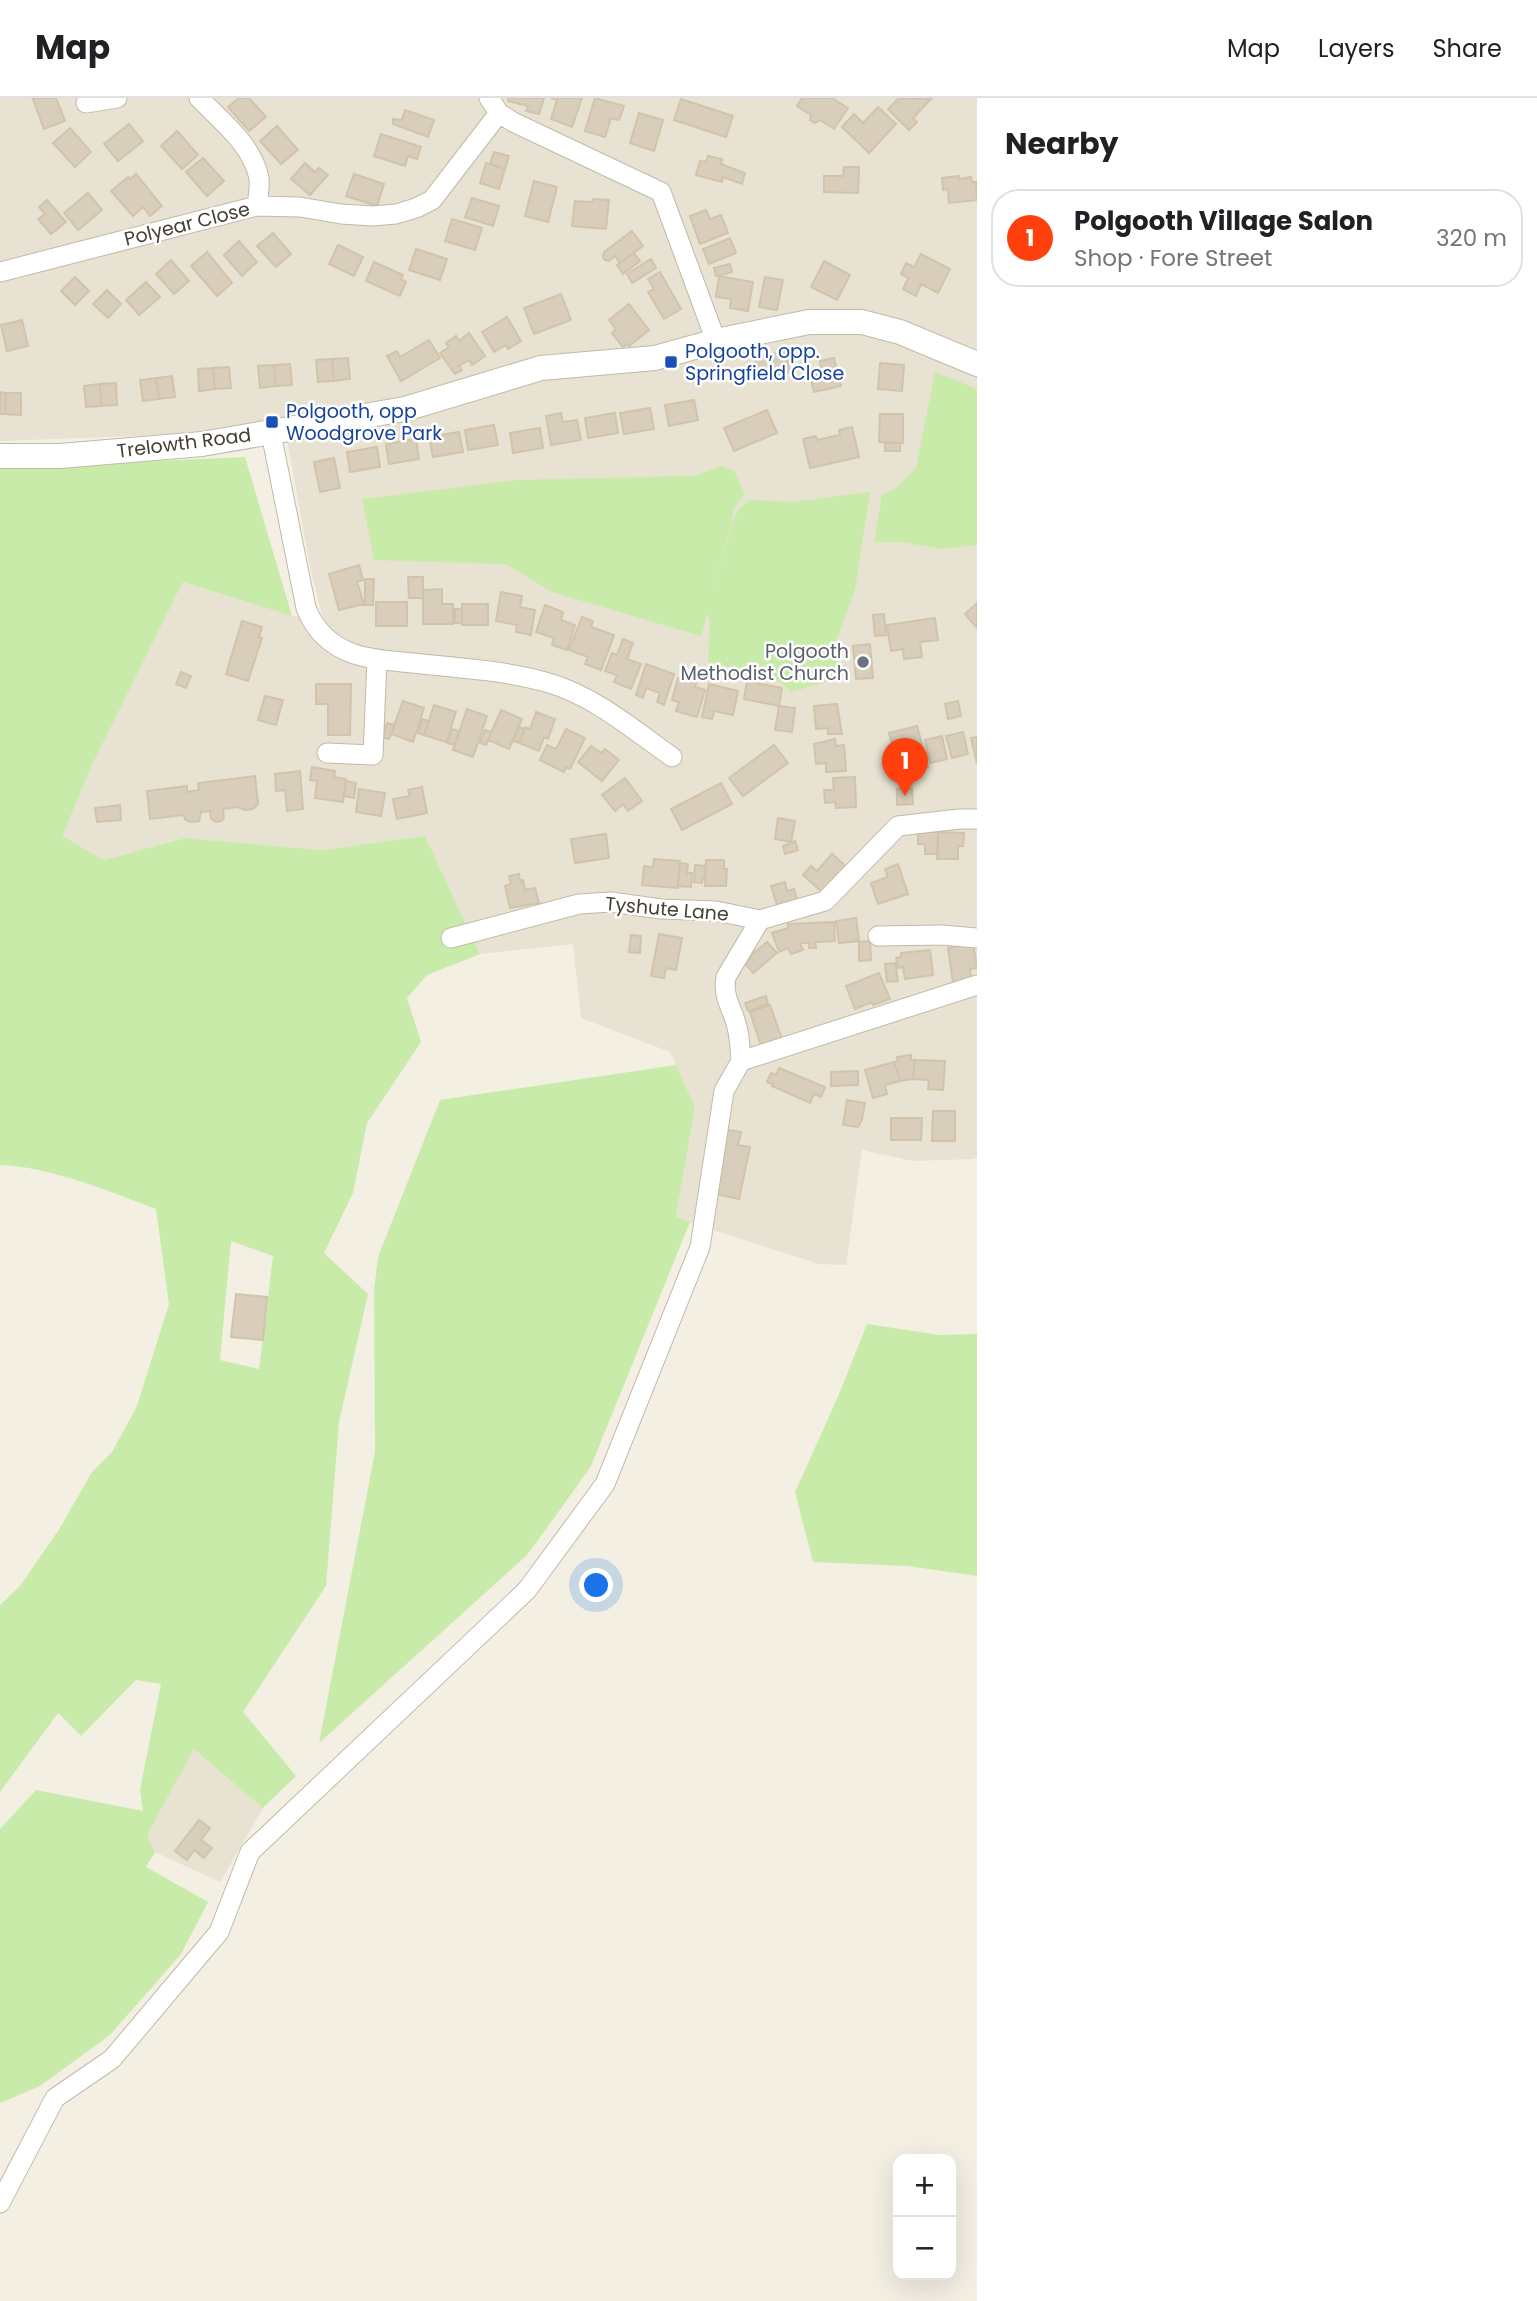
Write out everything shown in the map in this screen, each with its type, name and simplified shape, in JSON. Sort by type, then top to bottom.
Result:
[{"type":"street","points":[[86,103],[117,98]]},
{"type":"street","points":[[199,98],[240,140],[253,159],[259,180],[257,206]]},
{"type":"street","points":[[494,105],[513,122],[661,192],[716,341]]},
{"type":"street","name":"Polyear Close","points":[[0,272],[257,206],[300,207],[373,216],[396,214],[416,208],[432,200],[494,105]]},
{"type":"street","name":"Trelowth Road","points":[[0,456],[60,456],[202,444],[271,433],[405,409],[541,368],[655,358],[716,341],[809,322],[862,322],[900,332],[977,364]]},
{"type":"street","points":[[271,433],[306,608],[313,626],[323,636],[352,653],[377,659],[511,674],[552,684],[587,700],[672,757]]},
{"type":"street","points":[[327,753],[373,755],[377,659]]},
{"type":"street","points":[[0,2203],[55,2098],[112,2059],[219,1932],[250,1852],[527,1591],[605,1484],[700,1247],[724,1091],[741,1061],[737,1026],[727,1003],[724,986],[726,977],[760,920],[825,901],[898,826],[959,818],[977,819]]},
{"type":"street","name":"Tyshute Lane","points":[[451,938],[579,904],[611,902],[661,909],[716,911],[760,920]]},
{"type":"street","points":[[878,936],[942,935],[977,938]]},
{"type":"street","points":[[741,1061],[977,985]]},
{"type":"shaded area","points":[[0,98],[977,98],[977,1157],[913,1161],[862,1150],[846,1265],[819,1264],[676,1218],[695,1107],[670,1052],[581,1018],[573,944],[480,954],[425,836],[322,850],[185,838],[104,860],[61,836],[90,769],[183,582],[292,616],[323,618],[311,572],[283,417],[188,434],[0,441]]},
{"type":"shaded area","points":[[194,1748],[263,1808],[220,1882],[155,1852],[147,1835]]},
{"type":"green space","points":[[935,372],[977,389],[977,545],[942,549],[901,542],[874,542],[882,495],[896,488],[916,468]]},
{"type":"green space","points":[[245,457],[292,616],[183,582],[90,769],[62,836],[104,860],[185,838],[322,850],[425,836],[480,954],[427,975],[407,998],[421,1042],[367,1123],[353,1193],[324,1253],[368,1294],[339,1422],[326,1586],[243,1712],[296,1776],[263,1808],[194,1749],[147,1835],[155,1852],[146,1867],[208,1902],[181,1954],[110,2035],[40,2086],[0,2103],[0,1829],[36,1790],[143,1811],[140,1790],[161,1684],[136,1680],[81,1736],[58,1713],[0,1792],[0,1605],[20,1586],[60,1528],[92,1472],[112,1452],[137,1406],[169,1304],[156,1209],[59,1175],[19,1166],[0,1165],[0,468]],"holes":[[[231,1241],[273,1256],[259,1369],[220,1360]]]},
{"type":"green space","points":[[721,466],[734,471],[745,494],[733,510],[732,523],[712,591],[737,511],[749,500],[793,502],[870,492],[855,589],[836,642],[837,679],[791,692],[785,685],[765,675],[708,662],[710,622],[707,613],[701,636],[552,592],[506,564],[374,560],[362,499],[516,480],[694,476]]},
{"type":"green space","points":[[676,1065],[695,1107],[676,1217],[690,1222],[591,1466],[526,1556],[319,1743],[375,1452],[374,1291],[378,1257],[440,1100]]},
{"type":"green space","points":[[867,1324],[940,1335],[977,1334],[977,1576],[908,1566],[813,1562],[795,1492]]},
{"type":"building","points":[[56,98],[65,121],[44,129],[33,99]]},
{"type":"building","points":[[239,98],[249,98],[266,117],[249,131],[228,107]]},
{"type":"building","points":[[508,98],[544,98],[539,114],[526,111],[528,106],[508,101]]},
{"type":"building","points":[[551,98],[582,98],[572,127],[551,119],[557,100]]},
{"type":"building","points":[[595,98],[624,106],[619,120],[611,118],[605,137],[585,131]]},
{"type":"building","points":[[802,98],[832,98],[848,108],[834,129],[820,120],[815,123],[810,120],[811,115],[797,106]]},
{"type":"building","points":[[899,98],[931,99],[913,118],[917,122],[909,130],[888,109]]},
{"type":"building","points":[[681,99],[733,116],[726,137],[674,120]]},
{"type":"building","points":[[878,107],[896,124],[869,153],[842,127],[854,114],[863,123]]},
{"type":"building","points":[[405,110],[434,120],[428,137],[393,124],[393,119],[402,120]]},
{"type":"building","points":[[639,113],[663,120],[654,151],[630,143]]},
{"type":"building","points":[[129,124],[143,141],[118,161],[104,144]]},
{"type":"building","points":[[277,126],[298,150],[281,164],[260,141]]},
{"type":"building","points":[[70,128],[91,152],[75,167],[53,143]]},
{"type":"building","points":[[177,131],[198,155],[182,169],[161,146]]},
{"type":"building","points":[[381,134],[421,147],[417,159],[408,156],[405,166],[374,156]]},
{"type":"building","points":[[494,152],[509,156],[505,169],[490,164]]},
{"type":"building","points":[[708,156],[722,159],[721,164],[745,173],[742,184],[723,177],[722,182],[696,175],[700,161],[706,162]]},
{"type":"building","points":[[203,158],[224,181],[207,196],[186,172]]},
{"type":"building","points":[[305,163],[315,172],[319,168],[328,175],[310,195],[291,179]]},
{"type":"building","points":[[486,163],[505,169],[499,189],[480,183]]},
{"type":"building","points":[[844,167],[859,167],[858,193],[824,192],[824,176],[843,176]]},
{"type":"building","points":[[136,174],[162,206],[150,216],[143,207],[133,216],[111,191]]},
{"type":"building","points":[[354,174],[384,184],[377,206],[346,196]]},
{"type":"building","points":[[959,176],[959,179],[971,177],[972,182],[976,182],[977,200],[949,203],[948,189],[943,190],[942,178]]},
{"type":"building","points":[[534,181],[557,187],[548,222],[525,216]]},
{"type":"building","points":[[88,193],[102,210],[78,230],[64,213]]},
{"type":"building","points":[[472,198],[499,206],[493,226],[465,217]]},
{"type":"building","points":[[593,199],[609,200],[606,229],[572,226],[575,201],[592,202]]},
{"type":"building","points":[[47,200],[66,222],[51,234],[38,219],[45,214],[39,207]]},
{"type":"building","points":[[706,210],[710,219],[721,215],[728,233],[700,244],[690,216]]},
{"type":"building","points":[[452,219],[482,228],[475,250],[445,241]]},
{"type":"building","points":[[632,231],[643,246],[620,263],[615,256],[609,261],[605,260],[604,252]]},
{"type":"building","points":[[273,233],[291,254],[276,267],[257,246]]},
{"type":"building","points":[[730,238],[736,253],[709,264],[703,249]]},
{"type":"building","points":[[239,241],[257,262],[242,276],[224,255]]},
{"type":"building","points":[[338,245],[363,257],[354,276],[329,264]]},
{"type":"building","points":[[416,249],[447,259],[440,280],[409,270]]},
{"type":"building","points":[[207,252],[232,283],[217,296],[191,266]]},
{"type":"building","points":[[634,253],[640,261],[623,274],[617,265]]},
{"type":"building","points":[[921,254],[950,269],[938,293],[921,284],[916,296],[903,289],[908,278],[901,274],[906,263],[914,267]]},
{"type":"building","points":[[651,259],[656,268],[632,283],[627,274]]},
{"type":"building","points":[[171,260],[189,281],[174,294],[156,274]]},
{"type":"building","points":[[824,261],[850,275],[837,300],[811,287]]},
{"type":"building","points":[[374,262],[403,275],[401,279],[406,282],[400,296],[366,281]]},
{"type":"building","points":[[730,264],[732,272],[716,276],[714,268]]},
{"type":"building","points":[[660,272],[681,309],[664,319],[648,292],[654,289],[648,279]]},
{"type":"building","points":[[719,276],[753,282],[748,311],[730,308],[731,299],[716,297]]},
{"type":"building","points":[[75,277],[89,291],[75,305],[61,291]]},
{"type":"building","points":[[765,277],[783,280],[777,310],[759,307]]},
{"type":"building","points":[[146,282],[160,297],[139,315],[126,300]]},
{"type":"building","points":[[107,290],[121,304],[108,318],[93,304]]},
{"type":"building","points":[[561,294],[571,320],[534,334],[524,308]]},
{"type":"building","points":[[629,304],[649,330],[629,346],[627,344],[623,347],[612,333],[616,329],[609,320]]},
{"type":"building","points":[[507,317],[521,341],[508,349],[506,345],[494,352],[482,332]]},
{"type":"building","points":[[22,320],[28,346],[7,351],[1,325]]},
{"type":"building","points":[[469,333],[485,356],[472,365],[469,360],[459,366],[462,370],[455,374],[440,353],[449,347],[446,343],[456,336],[459,341]]},
{"type":"building","points":[[429,340],[440,358],[401,381],[387,356],[397,351],[400,357]]},
{"type":"building","points":[[785,351],[790,372],[760,379],[755,359]]},
{"type":"building","points":[[348,358],[350,379],[334,381],[332,359]]},
{"type":"building","points":[[834,358],[841,386],[814,392],[809,371],[821,368],[820,361]]},
{"type":"building","points":[[332,359],[334,381],[318,382],[316,360]]},
{"type":"building","points":[[880,363],[904,365],[902,391],[878,389]]},
{"type":"building","points":[[290,364],[292,385],[276,386],[274,365]]},
{"type":"building","points":[[274,365],[276,386],[260,388],[258,366]]},
{"type":"building","points":[[229,367],[231,388],[215,389],[213,368]]},
{"type":"building","points":[[213,368],[215,389],[199,391],[198,369]]},
{"type":"building","points":[[172,376],[175,397],[159,399],[156,378]]},
{"type":"building","points":[[156,378],[159,399],[143,401],[140,380]]},
{"type":"building","points":[[116,383],[117,405],[101,406],[100,384]]},
{"type":"building","points":[[100,384],[101,406],[86,407],[84,386]]},
{"type":"building","points":[[0,392],[6,393],[5,414],[0,414]]},
{"type":"building","points":[[6,393],[21,393],[21,415],[5,414]]},
{"type":"building","points":[[694,400],[698,420],[669,426],[665,405]]},
{"type":"building","points":[[650,408],[654,429],[624,434],[620,413]]},
{"type":"building","points":[[767,410],[777,433],[734,451],[724,428]]},
{"type":"building","points":[[561,413],[563,422],[577,420],[581,440],[551,445],[546,416]]},
{"type":"building","points":[[615,413],[618,433],[588,438],[585,418]]},
{"type":"building","points":[[880,414],[903,414],[903,443],[879,442]]},
{"type":"building","points":[[494,425],[498,445],[468,450],[465,430]]},
{"type":"building","points":[[852,427],[859,457],[810,468],[803,439],[816,436],[817,440],[840,435],[839,430]]},
{"type":"building","points":[[540,428],[543,448],[513,453],[510,433]]},
{"type":"building","points":[[459,432],[463,452],[433,457],[429,437]]},
{"type":"building","points":[[416,439],[419,459],[389,464],[386,444]]},
{"type":"building","points":[[885,443],[900,443],[900,451],[885,451]]},
{"type":"building","points":[[377,447],[380,467],[350,472],[347,452]]},
{"type":"building","points":[[334,458],[340,488],[320,492],[314,462]]},
{"type":"building","points":[[359,565],[363,580],[357,582],[364,604],[339,610],[329,574]]},
{"type":"building","points":[[408,577],[423,577],[423,598],[409,598]]},
{"type":"building","points":[[365,579],[374,579],[373,605],[365,605]]},
{"type":"building","points":[[442,589],[442,604],[453,604],[453,624],[423,624],[423,590]]},
{"type":"building","points":[[501,592],[522,596],[520,607],[535,610],[531,635],[516,632],[517,625],[496,621]]},
{"type":"building","points":[[376,602],[407,602],[407,626],[376,626]]},
{"type":"building","points":[[977,603],[977,628],[965,614]]},
{"type":"building","points":[[462,604],[488,604],[488,625],[462,625]]},
{"type":"building","points":[[545,605],[563,612],[561,620],[575,625],[567,650],[552,645],[554,638],[536,632]]},
{"type":"building","points":[[455,609],[462,609],[462,623],[455,623]]},
{"type":"building","points":[[884,614],[886,635],[875,636],[873,615]]},
{"type":"building","points":[[582,617],[593,621],[591,627],[614,635],[601,670],[585,664],[588,657],[569,650]]},
{"type":"building","points":[[935,618],[938,640],[920,642],[922,657],[904,659],[903,649],[891,651],[887,625]]},
{"type":"building","points":[[242,621],[262,627],[259,637],[262,638],[248,681],[226,674]]},
{"type":"building","points":[[623,639],[633,643],[627,659],[641,664],[631,689],[614,682],[617,675],[605,671],[612,653],[617,655]]},
{"type":"building","name":"Polgooth Methodist Church","points":[[870,644],[873,678],[856,679],[853,646]]},
{"type":"building","points":[[646,664],[674,674],[664,705],[657,702],[660,693],[646,688],[643,698],[636,695]]},
{"type":"building","points":[[181,672],[191,676],[186,688],[176,684]]},
{"type":"building","points":[[678,678],[696,683],[695,687],[705,690],[697,717],[676,711],[679,702],[672,700]]},
{"type":"building","points":[[747,681],[782,688],[779,706],[744,699]]},
{"type":"building","points":[[316,684],[351,684],[350,735],[328,735],[328,704],[316,704]]},
{"type":"building","points":[[709,684],[738,691],[733,715],[714,711],[712,719],[702,717]]},
{"type":"building","points":[[265,696],[283,700],[276,725],[258,720]]},
{"type":"building","points":[[403,701],[424,708],[413,742],[391,734]]},
{"type":"building","points":[[958,701],[961,716],[948,719],[945,704]]},
{"type":"building","points":[[837,704],[842,734],[828,734],[828,728],[816,729],[814,706]]},
{"type":"building","points":[[434,705],[456,712],[446,742],[424,735]]},
{"type":"building","points":[[779,706],[795,708],[792,732],[775,730]]},
{"type":"building","points":[[467,709],[487,716],[473,757],[453,750]]},
{"type":"building","points":[[501,710],[522,719],[509,749],[488,740]]},
{"type":"building","points":[[536,712],[555,719],[548,739],[544,737],[539,751],[519,743],[525,727],[530,729]]},
{"type":"building","points":[[422,719],[429,721],[424,735],[418,733]]},
{"type":"building","points":[[387,723],[395,725],[389,739],[382,737]]},
{"type":"building","points":[[917,726],[928,767],[901,774],[889,733]]},
{"type":"building","points":[[519,727],[525,729],[519,743],[513,741]]},
{"type":"building","points":[[452,729],[459,731],[455,745],[447,743]]},
{"type":"building","points":[[566,729],[585,738],[570,769],[566,767],[564,772],[540,760],[547,745],[556,749]]},
{"type":"building","points":[[485,730],[491,732],[486,745],[480,743]]},
{"type":"building","points":[[963,732],[968,754],[952,758],[946,736]]},
{"type":"building","points":[[942,736],[947,759],[930,763],[925,740]]},
{"type":"building","points":[[977,737],[977,764],[971,738]]},
{"type":"building","points":[[835,739],[836,746],[844,745],[846,771],[826,772],[826,763],[816,764],[814,744]]},
{"type":"building","points":[[774,745],[788,763],[743,796],[729,778]]},
{"type":"building","points":[[591,746],[601,753],[605,749],[619,760],[602,781],[578,762]]},
{"type":"building","points":[[312,767],[335,771],[334,777],[346,779],[343,802],[315,798],[317,781],[310,780]]},
{"type":"building","points":[[300,771],[303,809],[287,811],[285,790],[276,791],[275,774]]},
{"type":"building","points":[[255,776],[258,804],[253,809],[223,809],[224,818],[216,822],[211,819],[210,811],[201,812],[199,821],[190,822],[184,815],[150,819],[147,791],[187,786],[187,792],[199,790],[198,783]]},
{"type":"building","points":[[855,777],[856,807],[836,808],[835,802],[825,803],[824,790],[834,790],[833,778]]},
{"type":"building","points":[[625,778],[642,801],[628,811],[623,804],[615,811],[602,795]]},
{"type":"building","points":[[346,781],[356,783],[354,798],[344,796]]},
{"type":"building","points":[[721,783],[732,804],[682,830],[671,809]]},
{"type":"building","points":[[422,787],[427,813],[397,819],[393,799],[410,796],[408,790]]},
{"type":"building","points":[[912,788],[913,804],[897,805],[897,789]]},
{"type":"building","points":[[359,789],[385,793],[381,816],[356,812]]},
{"type":"building","points":[[120,805],[121,820],[97,822],[95,808]]},
{"type":"building","points":[[778,818],[795,821],[791,842],[775,839]]},
{"type":"building","points":[[918,832],[938,832],[938,854],[925,854],[925,844],[918,844]]},
{"type":"building","points":[[938,832],[964,833],[963,846],[958,846],[958,859],[937,859]]},
{"type":"building","points":[[606,834],[609,858],[575,863],[571,839]]},
{"type":"building","points":[[795,841],[798,850],[785,854],[783,846]]},
{"type":"building","points":[[832,854],[848,868],[824,894],[803,875],[811,866],[817,871]]},
{"type":"building","points":[[654,859],[680,861],[678,888],[642,885],[644,866],[653,867]]},
{"type":"building","points":[[706,860],[724,860],[724,869],[727,869],[726,886],[705,886]]},
{"type":"building","points":[[680,863],[688,864],[687,873],[692,873],[691,887],[678,886]]},
{"type":"building","points":[[898,864],[908,894],[878,904],[871,883],[888,877],[885,869]]},
{"type":"building","points":[[695,865],[705,866],[702,883],[694,882]]},
{"type":"building","points":[[519,874],[525,890],[535,888],[539,903],[510,908],[505,886],[511,884],[509,876]]},
{"type":"building","points":[[785,882],[787,891],[794,889],[798,902],[778,908],[771,886]]},
{"type":"building","points":[[856,918],[859,941],[839,943],[836,921]]},
{"type":"building","points":[[834,922],[835,941],[815,942],[816,948],[809,948],[809,943],[802,943],[800,944],[803,950],[791,954],[788,948],[779,952],[772,933],[788,928],[788,924]]},
{"type":"building","points":[[659,934],[682,938],[676,970],[666,968],[664,978],[651,976]]},
{"type":"building","points":[[631,935],[641,936],[640,953],[629,952]]},
{"type":"building","points":[[870,941],[871,960],[859,961],[859,942]]},
{"type":"building","points":[[767,942],[777,953],[753,973],[745,963]]},
{"type":"building","points":[[973,943],[977,968],[970,969],[972,984],[954,989],[948,948]]},
{"type":"building","points":[[930,950],[933,975],[905,979],[903,967],[898,968],[896,958],[901,957],[901,953]]},
{"type":"building","points":[[895,963],[898,981],[887,982],[885,964]]},
{"type":"building","points":[[879,973],[890,999],[855,1009],[846,986]]},
{"type":"building","points":[[766,996],[768,1004],[748,1011],[745,1003]]},
{"type":"building","points":[[770,1005],[782,1039],[761,1046],[750,1012]]},
{"type":"building","points":[[911,1055],[911,1060],[915,1060],[913,1079],[900,1081],[894,1062],[898,1061],[897,1057]]},
{"type":"building","points":[[915,1060],[945,1061],[943,1090],[928,1089],[929,1080],[913,1079]]},
{"type":"building","points":[[894,1062],[900,1081],[885,1085],[887,1094],[873,1098],[865,1070]]},
{"type":"building","points":[[779,1068],[825,1087],[821,1097],[814,1094],[810,1103],[772,1086],[773,1084],[767,1082],[771,1073],[776,1075]]},
{"type":"building","points":[[858,1071],[858,1085],[831,1086],[831,1072]]},
{"type":"building","points":[[847,1100],[865,1103],[858,1127],[843,1125]]},
{"type":"building","points":[[933,1111],[955,1111],[955,1141],[932,1141]]},
{"type":"building","points":[[891,1118],[922,1118],[921,1140],[891,1140]]},
{"type":"building","points":[[728,1130],[741,1132],[738,1145],[750,1147],[739,1199],[715,1194]]},
{"type":"building","points":[[236,1294],[267,1297],[263,1340],[231,1337]]},
{"type":"building","points":[[199,1820],[210,1828],[201,1840],[212,1848],[204,1858],[194,1850],[187,1860],[175,1851]]},
{"type":"place","name":"Polgooth, opp. Springfield Close","points":[[671,362]]},
{"type":"place","name":"Polgooth, opp Woodgrove Park","points":[[272,422]]},
{"type":"place","name":"Polgooth Methodist Church","points":[[863,662]]},
{"type":"place","name":"Polgooth Village Salon","points":[[905,796]]}]
